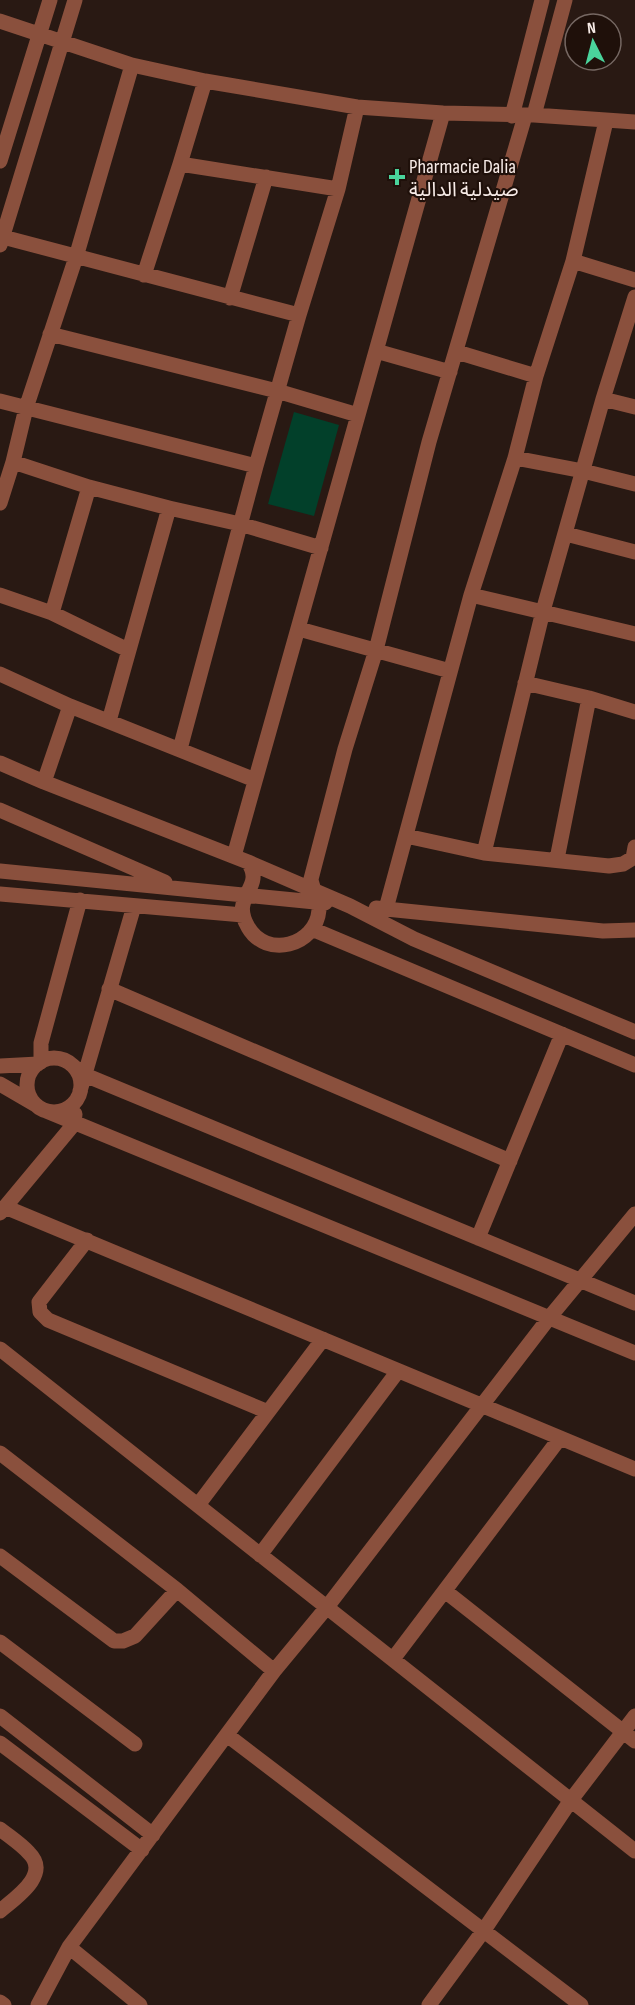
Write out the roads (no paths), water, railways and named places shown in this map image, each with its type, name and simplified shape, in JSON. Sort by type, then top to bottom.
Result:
[{"type":"street","points":[[0,161],[3,141],[50,0]]},
{"type":"street","points":[[75,0],[1,241],[76,257],[299,315]]},
{"type":"street","points":[[524,116],[542,0]]},
{"type":"street","points":[[443,113],[255,780],[241,859],[254,875],[250,889],[242,903],[243,915],[247,926],[255,936],[277,946],[289,945],[301,940],[316,922],[315,896],[311,879],[345,748],[376,650],[429,442],[524,116],[565,0]]},
{"type":"street","points":[[0,21],[132,65],[205,81],[357,107],[635,122]]},
{"type":"street","points":[[0,503],[26,408],[76,257],[132,65]]},
{"type":"street","points":[[144,275],[205,81]]},
{"type":"street","points":[[180,749],[256,465],[338,189],[357,107]]},
{"type":"street","points":[[387,904],[471,595],[515,458],[536,376],[573,261],[606,121]]},
{"type":"street","points":[[180,164],[338,189]]},
{"type":"street","points":[[230,298],[266,177]]},
{"type":"street","points":[[573,261],[635,280]]},
{"type":"street","points":[[484,853],[543,611],[603,399],[635,297]]},
{"type":"street","points":[[50,334],[278,391],[358,415]]},
{"type":"street","points":[[376,351],[450,372]]},
{"type":"street","points":[[457,352],[536,376]]},
{"type":"street","points":[[603,399],[635,407]]},
{"type":"street","points":[[0,401],[256,465]]},
{"type":"street","points":[[515,458],[635,484]]},
{"type":"street","points":[[13,462],[89,487],[240,524],[321,548]]},
{"type":"street","points":[[52,613],[89,487]]},
{"type":"street","points":[[109,721],[169,508]]},
{"type":"street","points":[[566,534],[635,552]]},
{"type":"street","points":[[0,595],[52,613],[128,650]]},
{"type":"street","points":[[471,595],[635,634]]},
{"type":"street","points":[[299,629],[450,671]]},
{"type":"street","points":[[0,674],[69,706],[255,780]]},
{"type":"street","points":[[525,683],[635,711]]},
{"type":"street","points":[[556,859],[589,698]]},
{"type":"street","points":[[44,782],[69,706]]},
{"type":"street","points":[[0,763],[241,859],[315,896],[350,906],[603,931],[635,930]]},
{"type":"street","points":[[0,810],[180,889]]},
{"type":"street","points":[[406,836],[484,853],[609,866],[622,864],[634,855]]},
{"type":"street","points":[[0,871],[245,895],[315,896]]},
{"type":"street","points":[[0,894],[243,915]]},
{"type":"street","points":[[79,1096],[70,1106],[62,1110],[41,1108],[31,1099],[27,1083],[30,1074],[40,1063],[41,1043],[80,900]]},
{"type":"street","points":[[134,906],[109,989],[79,1071],[79,1096],[74,1124],[3,1210],[87,1240],[635,1469]]},
{"type":"street","points":[[350,906],[414,939],[635,1032]]},
{"type":"street","points":[[312,929],[635,1065]]},
{"type":"street","points":[[109,989],[510,1161]]},
{"type":"street","points":[[478,1238],[562,1034]]},
{"type":"street","points":[[0,1066],[40,1063],[58,1059],[79,1071],[635,1303]]},
{"type":"street","points":[[0,1084],[74,1124],[635,1353]]},
{"type":"street","points":[[38,2005],[69,1947],[274,1671],[327,1607],[579,1280],[635,1214]]},
{"type":"street","points":[[87,1240],[39,1302],[40,1312],[48,1320],[268,1413]]},
{"type":"street","points":[[198,1505],[323,1339]]},
{"type":"street","points":[[0,1349],[635,1851]]},
{"type":"street","points":[[260,1555],[398,1371]]},
{"type":"street","points":[[393,1659],[560,1438]]},
{"type":"street","points":[[0,1453],[177,1590],[274,1671]]},
{"type":"street","points":[[0,1556],[114,1641],[123,1641],[135,1636],[177,1590]]},
{"type":"street","points":[[445,1590],[629,1736]]},
{"type":"street","points":[[0,1642],[135,1744]]},
{"type":"street","points":[[0,1716],[153,1834]]},
{"type":"street","points":[[429,2005],[484,1930],[571,1800],[629,1736],[635,1716]]},
{"type":"street","points":[[227,1734],[581,2005]]},
{"type":"street","points":[[0,1743],[142,1850]]},
{"type":"street","points":[[0,1829],[31,1854],[35,1861],[36,1871],[33,1880],[0,1911]]},
{"type":"street","points":[[69,1947],[140,2005]]},
{"type":"street","points":[[0,2002],[4,2005]]},
{"type":"place","name":"Pharmacie Dalia صيدلية الدالية","points":[[397,177]]}]
